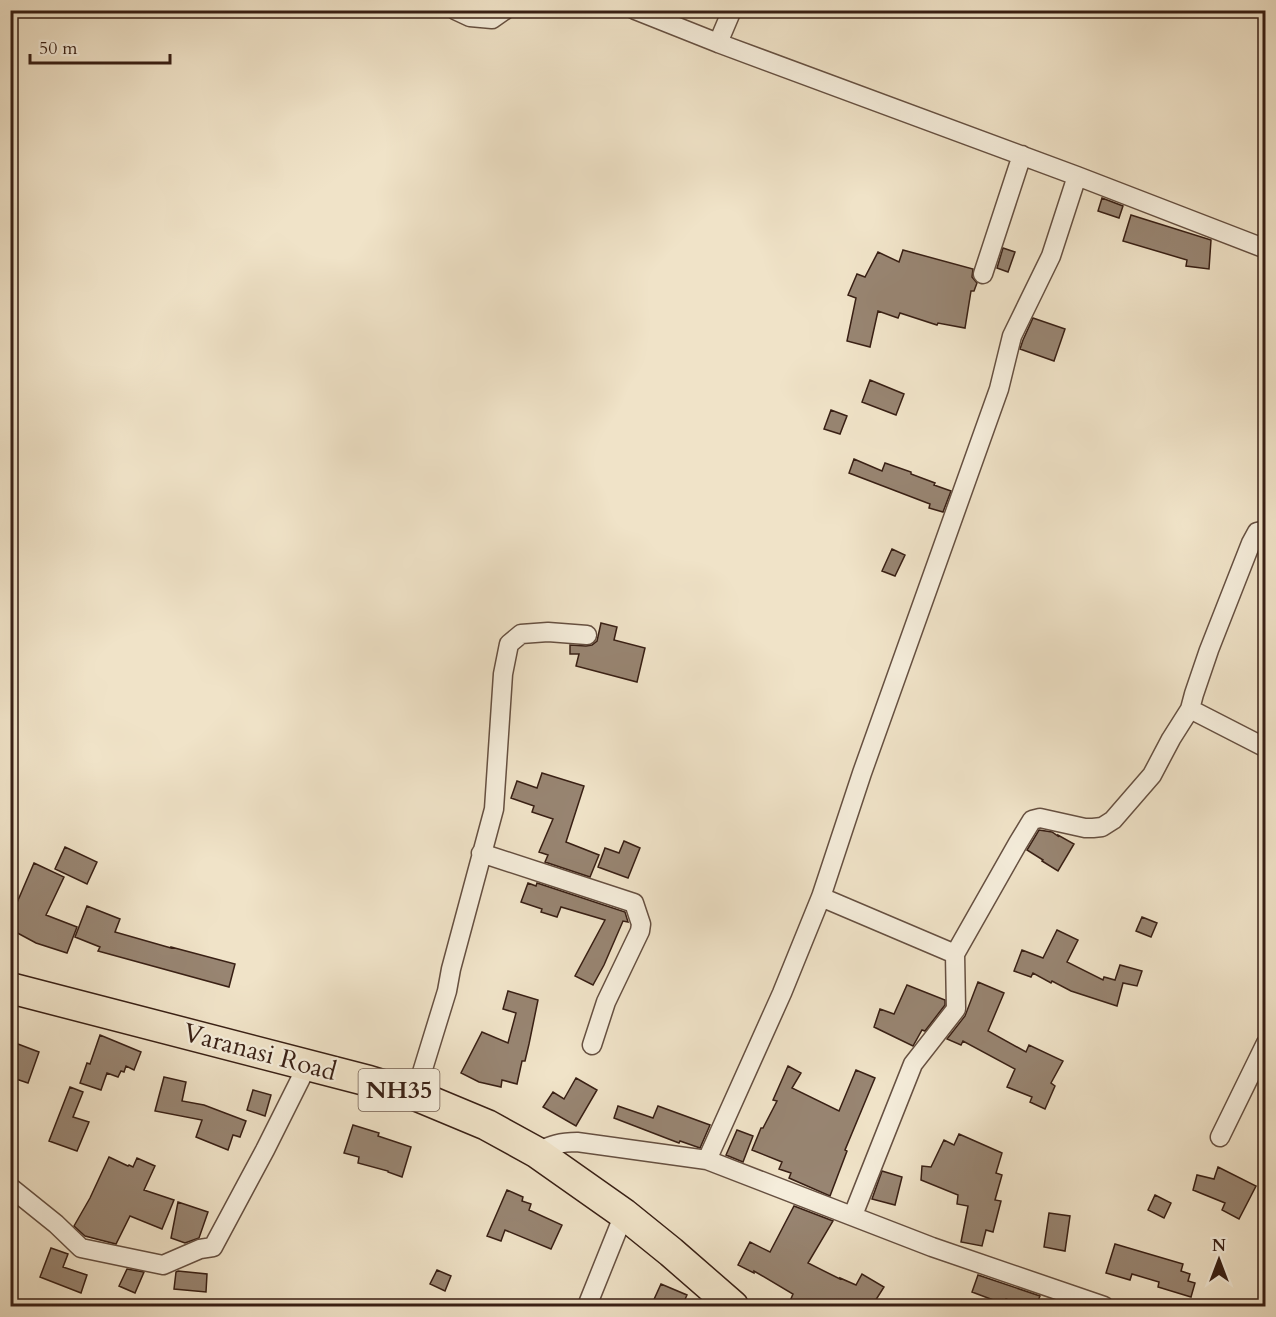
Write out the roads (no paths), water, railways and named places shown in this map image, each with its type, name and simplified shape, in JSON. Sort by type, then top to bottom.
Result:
[{"type":"highway","name":"Varanasi Road","points":[[10,988],[369,1081],[415,1095],[487,1125],[536,1152],[624,1214],[733,1306]]},
{"type":"street","points":[[455,10],[470,17],[492,19],[505,10]]},
{"type":"street","points":[[635,10],[1266,249]]},
{"type":"street","points":[[718,43],[732,10]]},
{"type":"street","points":[[983,274],[1022,155]]},
{"type":"street","points":[[707,1160],[782,993],[821,897],[862,773],[999,389],[1012,336],[1051,256],[1077,176]]},
{"type":"street","points":[[853,1215],[913,1064],[956,1010],[955,954],[1017,843],[1032,820],[1041,818],[1094,828],[1102,827],[1113,820],[1152,775],[1190,709],[1209,650],[1251,543],[1257,532],[1266,530]]},
{"type":"street","points":[[415,1095],[447,991],[494,809],[503,674],[510,644],[521,634],[548,632],[587,635]]},
{"type":"street","points":[[1190,709],[1266,748]]},
{"type":"street","points":[[482,853],[634,903],[641,924],[640,931],[606,1002],[592,1046]]},
{"type":"street","points":[[821,897],[955,954]]},
{"type":"street","points":[[1220,1137],[1266,1043]]},
{"type":"street","points":[[10,1187],[81,1248],[164,1265],[200,1249],[213,1247],[308,1064]]},
{"type":"street","points":[[536,1152],[562,1142],[577,1142],[707,1160],[932,1247],[1104,1306]]},
{"type":"street","points":[[587,1306],[624,1214]]}]
